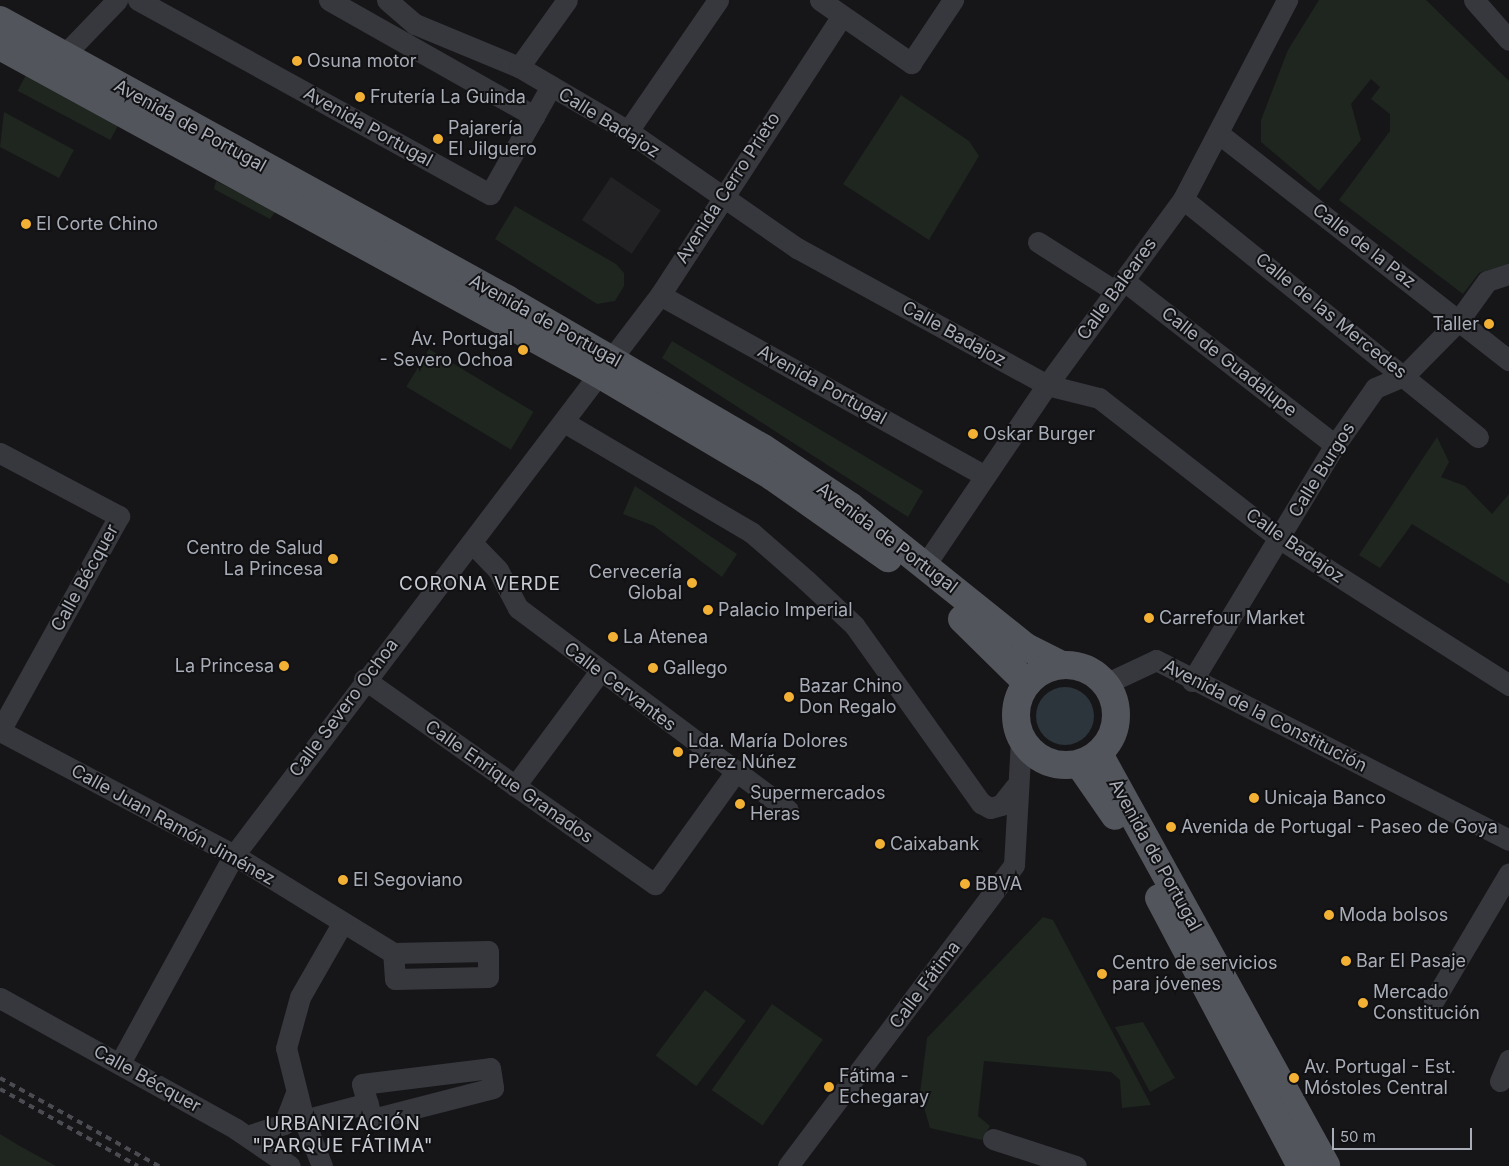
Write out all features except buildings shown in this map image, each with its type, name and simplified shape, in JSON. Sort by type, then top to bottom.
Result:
[{"type":"main road","name":"Avenida de Portugal","points":[[0,20],[606,366],[773,477],[888,558],[983,636],[1027,683]]},
{"type":"main road","name":"Avenida de Portugal","points":[[0,46],[771,453],[850,506],[1026,647],[1062,665]]},
{"type":"main road","points":[[1062,665],[1082,667],[1105,684],[1114,702],[1116,723],[1089,759],[1043,760],[1021,738],[1017,706],[1027,683],[1048,668],[1062,665]]},
{"type":"main road","name":"Avenida de Portugal","points":[[1089,759],[1111,807],[1301,1166]]},
{"type":"main road","name":"Avenida de Portugal","points":[[1089,759],[1326,1166]]},
{"type":"street","points":[[63,56],[116,0]]},
{"type":"street","name":"Avenida Portugal","points":[[138,0],[490,194],[551,86]]},
{"type":"street","name":"Calle Badajoz","points":[[329,0],[534,116]]},
{"type":"street","name":"Calle Badajoz","points":[[386,0],[415,24],[519,67],[628,131],[720,197],[797,248],[1047,385],[1099,398],[1280,539],[1509,686]]},
{"type":"street","points":[[519,67],[567,0]]},
{"type":"street","points":[[628,131],[718,0]]},
{"type":"street","points":[[820,0],[911,63],[954,0]]},
{"type":"street","points":[[1474,0],[1509,40]]},
{"type":"street","name":"Calle Baleares","points":[[924,565],[1047,385],[1183,198],[1218,133],[1280,3]]},
{"type":"street","name":"Avenida Cerro Prieto","points":[[606,366],[660,295],[720,197],[842,16]]},
{"type":"street","name":"Calle de la Paz","points":[[1218,133],[1509,360]]},
{"type":"street","name":"Calle de las Mercedes","points":[[1183,198],[1406,375],[1478,437]]},
{"type":"street","name":"Calle de Guadalupe","points":[[1038,242],[1119,285],[1335,445]]},
{"type":"street","points":[[1406,375],[1459,320],[1487,282],[1509,274]]},
{"type":"street","name":"Avenida Portugal","points":[[660,295],[985,476]]},
{"type":"street","name":"Calle Severo Ochoa","points":[[120,1063],[234,855],[364,679],[472,543],[606,366]]},
{"type":"street","name":"Calle Burgos","points":[[1192,681],[1280,539],[1335,445],[1375,388],[1406,375]]},
{"type":"street","points":[[564,422],[751,532],[806,580],[854,625],[981,803],[990,808],[1001,805],[1015,787]]},
{"type":"street","name":"Calle Bécquer","points":[[0,453],[119,516],[0,731]]},
{"type":"street","name":"Calle Cervantes","points":[[472,543],[498,570],[518,608],[734,774],[788,810]]},
{"type":"street","name":"Avenida de la Constitución","points":[[1105,684],[1156,660],[1192,681],[1509,840]]},
{"type":"street","points":[[514,786],[600,671]]},
{"type":"street","name":"Calle Enrique Granados","points":[[364,679],[655,884],[734,774]]},
{"type":"street","name":"Calle Juan Ramón Jiménez","points":[[0,731],[234,855],[343,922]]},
{"type":"street","name":"Calle Fátima","points":[[788,1166],[1014,865],[1015,787],[1021,738]]},
{"type":"street","points":[[1434,1000],[1509,872]]},
{"type":"street","points":[[322,1166],[304,1120],[286,1048],[300,997],[343,922],[394,953]]},
{"type":"street","name":"Calle Bécquer","points":[[0,998],[120,1063],[247,1136],[290,1166]]},
{"type":"street","points":[[1500,1081],[1509,1060]]},
{"type":"street","points":[[490,1068],[493,1088],[372,1119],[368,1103],[362,1084],[490,1068]]},
{"type":"street","points":[[247,1136],[284,1124],[296,1093]]},
{"type":"street","points":[[304,1120],[368,1103]]},
{"type":"street","points":[[993,1139],[1076,1166]]},
{"type":"shaded area","points":[[1319,0],[1426,0],[1509,81],[1509,264],[1479,273],[1463,294],[1339,200],[1390,131],[1390,114],[1371,99],[1380,87],[1371,79],[1351,104],[1361,140],[1319,191],[1261,142],[1261,120],[1288,50]]},
{"type":"shaded area","points":[[27,73],[120,122],[110,140],[18,91]]},
{"type":"shaded area","points":[[901,95],[969,141],[979,156],[929,240],[843,184]]},
{"type":"shaded area","points":[[4,112],[74,150],[59,178],[0,147]]},
{"type":"shaded area","points":[[611,177],[661,211],[632,254],[582,220]]},
{"type":"shaded area","points":[[216,181],[276,211],[270,219],[214,189]]},
{"type":"shaded area","points":[[515,206],[616,264],[624,273],[624,286],[615,301],[597,304],[495,239]]},
{"type":"shaded area","points":[[672,341],[923,491],[908,517],[662,358]]},
{"type":"shaded area","points":[[429,349],[534,412],[511,450],[406,387]]},
{"type":"shaded area","points":[[1437,437],[1449,462],[1441,477],[1465,486],[1492,514],[1509,494],[1509,584],[1412,524],[1380,568],[1359,555]]},
{"type":"shaded area","points":[[635,486],[737,554],[722,577],[654,526],[623,514]]},
{"type":"shaded area","points":[[1059,687],[1071,687],[1081,691],[1090,700],[1094,722],[1086,737],[1071,745],[1059,745],[1049,741],[1040,732],[1036,722],[1036,710],[1040,700],[1049,691]]},
{"type":"shaded area","points":[[1043,917],[1053,920],[1151,1105],[1122,1108],[1120,1080],[1111,1072],[984,1061],[978,1116],[990,1126],[982,1140],[930,1128],[920,1093],[927,1038]]},
{"type":"shaded area","points":[[705,990],[746,1021],[696,1086],[656,1055]]},
{"type":"shaded area","points":[[772,1004],[823,1040],[763,1126],[712,1090]]},
{"type":"shaded area","points":[[1143,1022],[1175,1078],[1150,1092],[1115,1027]]},
{"type":"shaded area","points":[[0,1134],[18,1145],[56,1166],[0,1166]]},
{"type":"railway","points":[[0,1078],[159,1166]]},
{"type":"railway","points":[[0,1089],[138,1166]]},
{"type":"place","name":"Osuna motor","points":[[297,61]]},
{"type":"place","name":"Frutería La Guinda","points":[[360,97]]},
{"type":"place","name":"Pajarería El Jilguero","points":[[438,139]]},
{"type":"place","name":"El Corte Chino","points":[[26,224]]},
{"type":"place","name":"Taller","points":[[1489,324]]},
{"type":"place","name":"Av. Portugal - Severo Ochoa","points":[[523,350]]},
{"type":"place","name":"Oskar Burger","points":[[973,434]]},
{"type":"place","name":"Centro de Salud La Princesa","points":[[333,559]]},
{"type":"place","name":"Cervecería Global","points":[[692,583]]},
{"type":"place","name":"Palacio Imperial","points":[[708,610]]},
{"type":"place","name":"Carrefour Market","points":[[1149,618]]},
{"type":"place","name":"La Atenea","points":[[613,637]]},
{"type":"place","name":"La Princesa","points":[[284,666]]},
{"type":"place","name":"Gallego","points":[[653,668]]},
{"type":"place","name":"Bazar Chino Don Regalo","points":[[789,697]]},
{"type":"place","name":"Lda. María Dolores Pérez Núñez","points":[[678,752]]},
{"type":"place","name":"Unicaja Banco","points":[[1254,798]]},
{"type":"place","name":"Supermercados Heras","points":[[740,804]]},
{"type":"place","name":"Avenida de Portugal - Paseo de Goya","points":[[1171,827]]},
{"type":"place","name":"Caixabank","points":[[880,844]]},
{"type":"place","name":"El Segoviano","points":[[343,880]]},
{"type":"place","name":"BBVA","points":[[965,884]]},
{"type":"place","name":"Moda bolsos","points":[[1329,915]]},
{"type":"place","name":"Bar El Pasaje","points":[[1346,961]]},
{"type":"place","name":"Centro de servicios para jóvenes","points":[[1102,974]]},
{"type":"place","name":"Mercado Constitución","points":[[1363,1003]]},
{"type":"place","name":"Av. Portugal - Est. Móstoles Central","points":[[1294,1078]]},
{"type":"place","name":"Fátima - Echegaray","points":[[829,1087]]},
{"type":"district","name":"CORONA VERDE","points":[[480,584]]},
{"type":"district","name":"URBANIZACIÓN \"PARQUE FÁTIMA\"","points":[[343,1135]]}]
